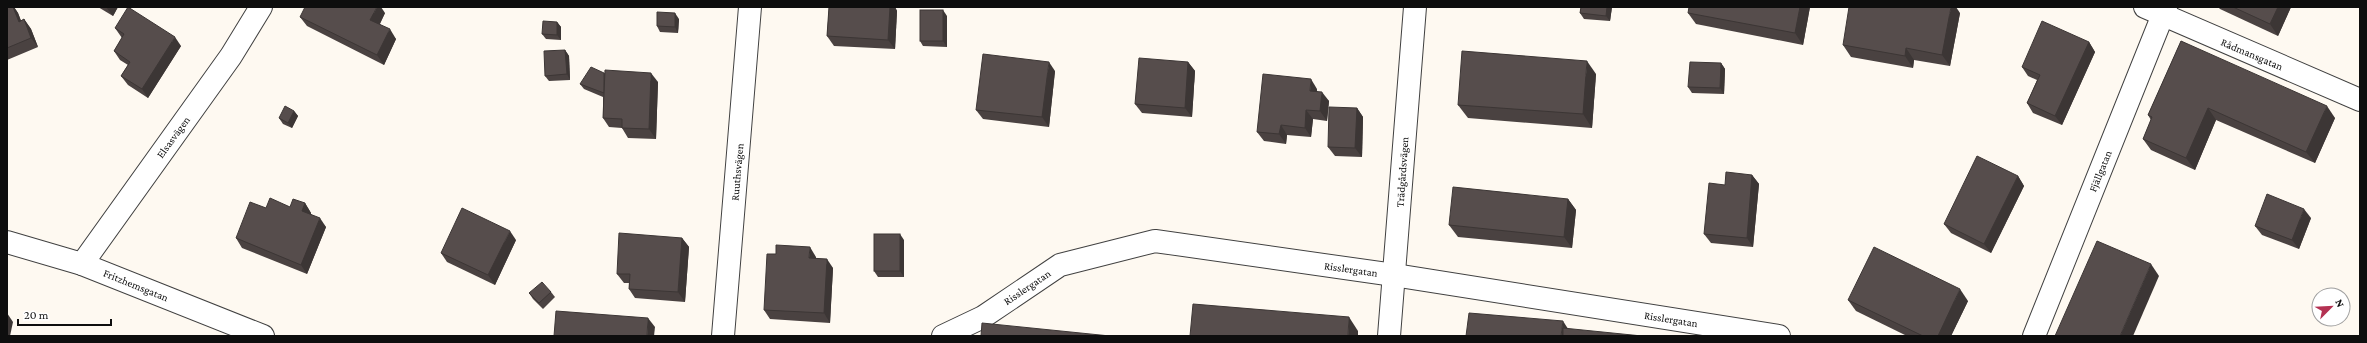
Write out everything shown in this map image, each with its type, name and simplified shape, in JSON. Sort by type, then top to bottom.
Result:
[{"type":"street","name":"Elsasvägen","points":[[82,264],[232,56],[261,7]]},
{"type":"street","name":"Ruuthsvägen","points":[[723,336],[750,7]]},
{"type":"street","name":"Trädgårdsvägen","points":[[1389,336],[1415,7]]},
{"type":"street","name":"Rådmansgatan","points":[[2157,10],[2360,100]]},
{"type":"street","name":"Fjällgatan","points":[[2034,336],[2157,10]]},
{"type":"street","name":"Risslergatan","points":[[943,336],[983,317],[1060,265],[1155,241],[1394,275],[1780,336]]},
{"type":"street","name":"Fritzhemsgatan","points":[[7,242],[82,264],[263,336]]},
{"type":"building","points":[[7,7],[13,7],[19,22],[24,19],[31,38],[7,48]]},
{"type":"building","points":[[128,7],[175,37],[142,89],[121,76],[130,62],[114,51],[124,34],[115,28]]},
{"type":"building","points":[[305,7],[377,7],[370,20],[390,29],[377,55],[300,17]]},
{"type":"building","points":[[829,7],[890,7],[888,40],[827,36]]},
{"type":"building","points":[[1581,7],[1607,7],[1606,16],[1580,13]]},
{"type":"building","points":[[1689,7],[1800,7],[1795,33],[1688,13]]},
{"type":"building","points":[[1849,7],[1951,7],[1942,55],[1906,48],[1905,56],[1843,45]]},
{"type":"building","points":[[2233,7],[2278,7],[2270,24]]},
{"type":"building","points":[[920,10],[943,10],[943,41],[920,41]]},
{"type":"building","points":[[657,12],[675,13],[675,27],[657,26]]},
{"type":"building","points":[[543,21],[557,22],[557,35],[542,34]]},
{"type":"building","points":[[2042,21],[2089,42],[2055,116],[2027,103],[2040,75],[2022,67]]},
{"type":"building","points":[[2181,41],[2327,106],[2306,152],[2208,108],[2186,158],[2143,139],[2152,117],[2148,115]]},
{"type":"building","points":[[565,50],[567,74],[545,76],[544,51]]},
{"type":"building","points":[[1462,51],[1587,61],[1583,114],[1458,105]]},
{"type":"building","points":[[983,54],[1049,62],[1042,117],[976,110]]},
{"type":"building","points":[[1139,58],[1188,62],[1185,108],[1135,104]]},
{"type":"building","points":[[1690,62],[1721,63],[1720,88],[1688,87]]},
{"type":"building","points":[[591,67],[604,73],[604,93],[580,84]]},
{"type":"building","points":[[605,70],[651,73],[649,129],[622,128],[622,119],[603,118]]},
{"type":"building","points":[[1263,74],[1311,79],[1310,91],[1322,92],[1320,111],[1306,110],[1305,128],[1281,125],[1279,134],[1257,132]]},
{"type":"building","points":[[285,106],[294,111],[288,123],[279,118]]},
{"type":"building","points":[[1329,107],[1357,108],[1355,148],[1328,147]]},
{"type":"building","points":[[1977,156],[2018,176],[1984,244],[1944,224]]},
{"type":"building","points":[[1726,172],[1752,175],[1747,238],[1704,234],[1709,183],[1725,185]]},
{"type":"building","points":[[1453,187],[1568,199],[1564,237],[1449,225]]},
{"type":"building","points":[[2267,194],[2304,209],[2292,240],[2255,226]]},
{"type":"building","points":[[270,198],[290,207],[293,199],[305,203],[302,211],[320,218],[301,265],[236,238],[250,202],[266,208]]},
{"type":"building","points":[[462,208],[510,231],[488,275],[441,253]]},
{"type":"building","points":[[619,233],[682,238],[678,292],[629,289],[630,274],[617,274]]},
{"type":"building","points":[[874,234],[900,234],[900,271],[874,271]]},
{"type":"building","points":[[2097,241],[2151,264],[2120,336],[2055,336]]},
{"type":"building","points":[[776,245],[810,247],[809,258],[827,259],[824,313],[764,310],[767,254],[776,254]]},
{"type":"building","points":[[1874,247],[1960,289],[1938,336],[1923,336],[1848,300]]},
{"type":"building","points":[[542,282],[551,292],[539,303],[529,293]]},
{"type":"building","points":[[1193,304],[1349,317],[1348,336],[1190,336]]},
{"type":"building","points":[[556,311],[648,318],[647,336],[554,336]]},
{"type":"building","points":[[1469,313],[1563,321],[1561,336],[1466,336]]},
{"type":"building","points":[[982,323],[1110,336],[981,336]]},
{"type":"building","points":[[1563,328],[1642,336],[1563,336]]}]
